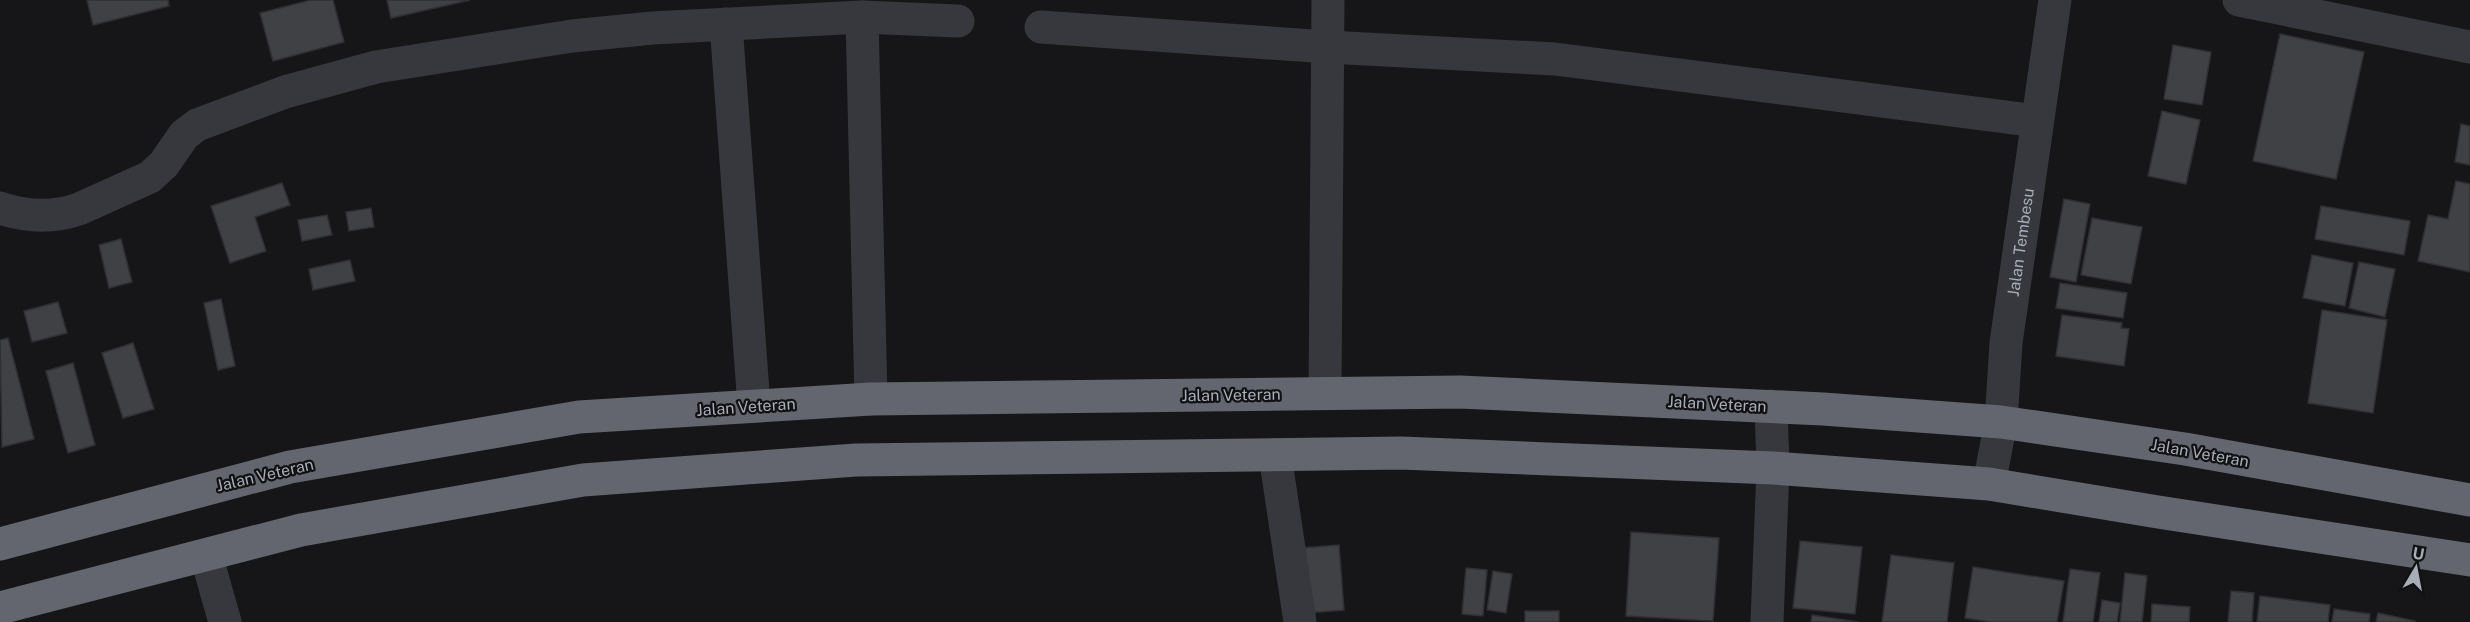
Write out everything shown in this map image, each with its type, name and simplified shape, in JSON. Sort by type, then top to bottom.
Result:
[{"type":"highway","name":"Jalan Veteran","points":[[0,544],[290,467],[579,417],[871,399],[1460,392],[1771,406],[2001,422],[2185,449],[2470,500]]},
{"type":"highway","points":[[0,608],[301,530],[583,480],[856,460],[1401,453],[1773,468],[1989,484],[2470,560]]},
{"type":"street","points":[[1325,393],[1328,0]]},
{"type":"street","name":"Jalan Tembesu","points":[[1989,484],[2001,422],[2006,343],[2055,0]]},
{"type":"street","points":[[2239,0],[2470,47]]},
{"type":"street","points":[[862,17],[871,399]]},
{"type":"street","points":[[0,208],[10,212],[43,216],[79,209],[150,177],[164,164],[184,135],[196,125],[285,92],[375,67],[572,36],[653,28],[862,17],[958,21]]},
{"type":"street","points":[[726,24],[754,406]]},
{"type":"street","points":[[1041,27],[1328,47],[1555,58],[2037,121]]},
{"type":"street","points":[[1767,622],[1773,468],[1771,406]]},
{"type":"street","points":[[1275,455],[1300,622]]},
{"type":"street","points":[[206,555],[225,622]]},
{"type":"building","points":[[87,0],[168,0],[169,6],[93,25]]},
{"type":"building","points":[[311,0],[333,0],[344,42],[273,61],[260,13]]},
{"type":"building","points":[[387,0],[470,0],[391,18]]},
{"type":"building","points":[[2280,34],[2364,52],[2336,179],[2253,161]]},
{"type":"building","points":[[2173,45],[2211,52],[2202,105],[2164,99]]},
{"type":"building","points":[[2162,111],[2200,120],[2186,184],[2148,176]]},
{"type":"building","points":[[2461,124],[2470,126],[2470,165],[2455,162]]},
{"type":"building","points":[[2456,181],[2470,184],[2470,272],[2418,261],[2428,215],[2448,219]]},
{"type":"building","points":[[282,183],[290,205],[255,217],[266,251],[230,263],[211,206]]},
{"type":"building","points":[[2064,199],[2090,204],[2076,282],[2050,277]]},
{"type":"building","points":[[2321,206],[2410,221],[2404,255],[2315,239]]},
{"type":"building","points":[[371,208],[374,227],[349,231],[346,212]]},
{"type":"building","points":[[327,215],[332,235],[302,241],[298,220]]},
{"type":"building","points":[[2092,218],[2142,227],[2131,284],[2081,275]]},
{"type":"building","points":[[121,239],[132,282],[109,288],[99,245]]},
{"type":"building","points":[[2312,255],[2353,263],[2345,306],[2303,298]]},
{"type":"building","points":[[350,260],[355,281],[313,290],[309,269]]},
{"type":"building","points":[[2359,262],[2395,269],[2385,317],[2349,308]]},
{"type":"building","points":[[2060,283],[2127,293],[2123,318],[2056,308]]},
{"type":"building","points":[[221,299],[235,366],[218,370],[204,303]]},
{"type":"building","points":[[58,302],[67,333],[32,342],[24,311]]},
{"type":"building","points":[[2322,310],[2387,320],[2373,413],[2308,403]]},
{"type":"building","points":[[2062,315],[2122,323],[2121,328],[2129,329],[2124,366],[2056,356]]},
{"type":"building","points":[[8,338],[34,439],[2,447],[0,340]]},
{"type":"building","points":[[133,343],[154,409],[123,418],[102,353]]},
{"type":"building","points":[[73,363],[95,445],[68,453],[46,371]]},
{"type":"building","points":[[1631,532],[1719,538],[1713,621],[1626,616]]},
{"type":"building","points":[[1800,541],[1862,547],[1855,614],[1793,608]]},
{"type":"building","points":[[1339,545],[1344,610],[1306,613],[1301,548]]},
{"type":"building","points":[[1891,555],[1954,563],[1947,622],[1882,622]]},
{"type":"building","points":[[1973,567],[2064,581],[2057,622],[1991,622],[1965,618]]},
{"type":"building","points":[[1466,568],[1487,570],[1483,616],[1462,614]]},
{"type":"building","points":[[2070,569],[2100,573],[2093,622],[2063,622]]},
{"type":"building","points":[[1493,571],[1512,574],[1506,613],[1487,610]]},
{"type":"building","points":[[2125,573],[2147,576],[2142,622],[2120,622]]},
{"type":"building","points":[[2231,591],[2254,593],[2252,622],[2228,622]]},
{"type":"building","points":[[2260,596],[2330,605],[2328,622],[2257,622]]},
{"type":"building","points":[[2102,600],[2120,603],[2117,622],[2099,622]]},
{"type":"building","points":[[2152,604],[2190,607],[2189,622],[2151,622]]},
{"type":"building","points":[[2334,609],[2370,614],[2369,622],[2332,622]]},
{"type":"building","points":[[1525,611],[1559,611],[1559,622],[1525,622]]},
{"type":"building","points":[[2378,613],[2415,621],[2415,622],[2376,622]]},
{"type":"building","points":[[1812,615],[1858,622],[1811,622]]}]
